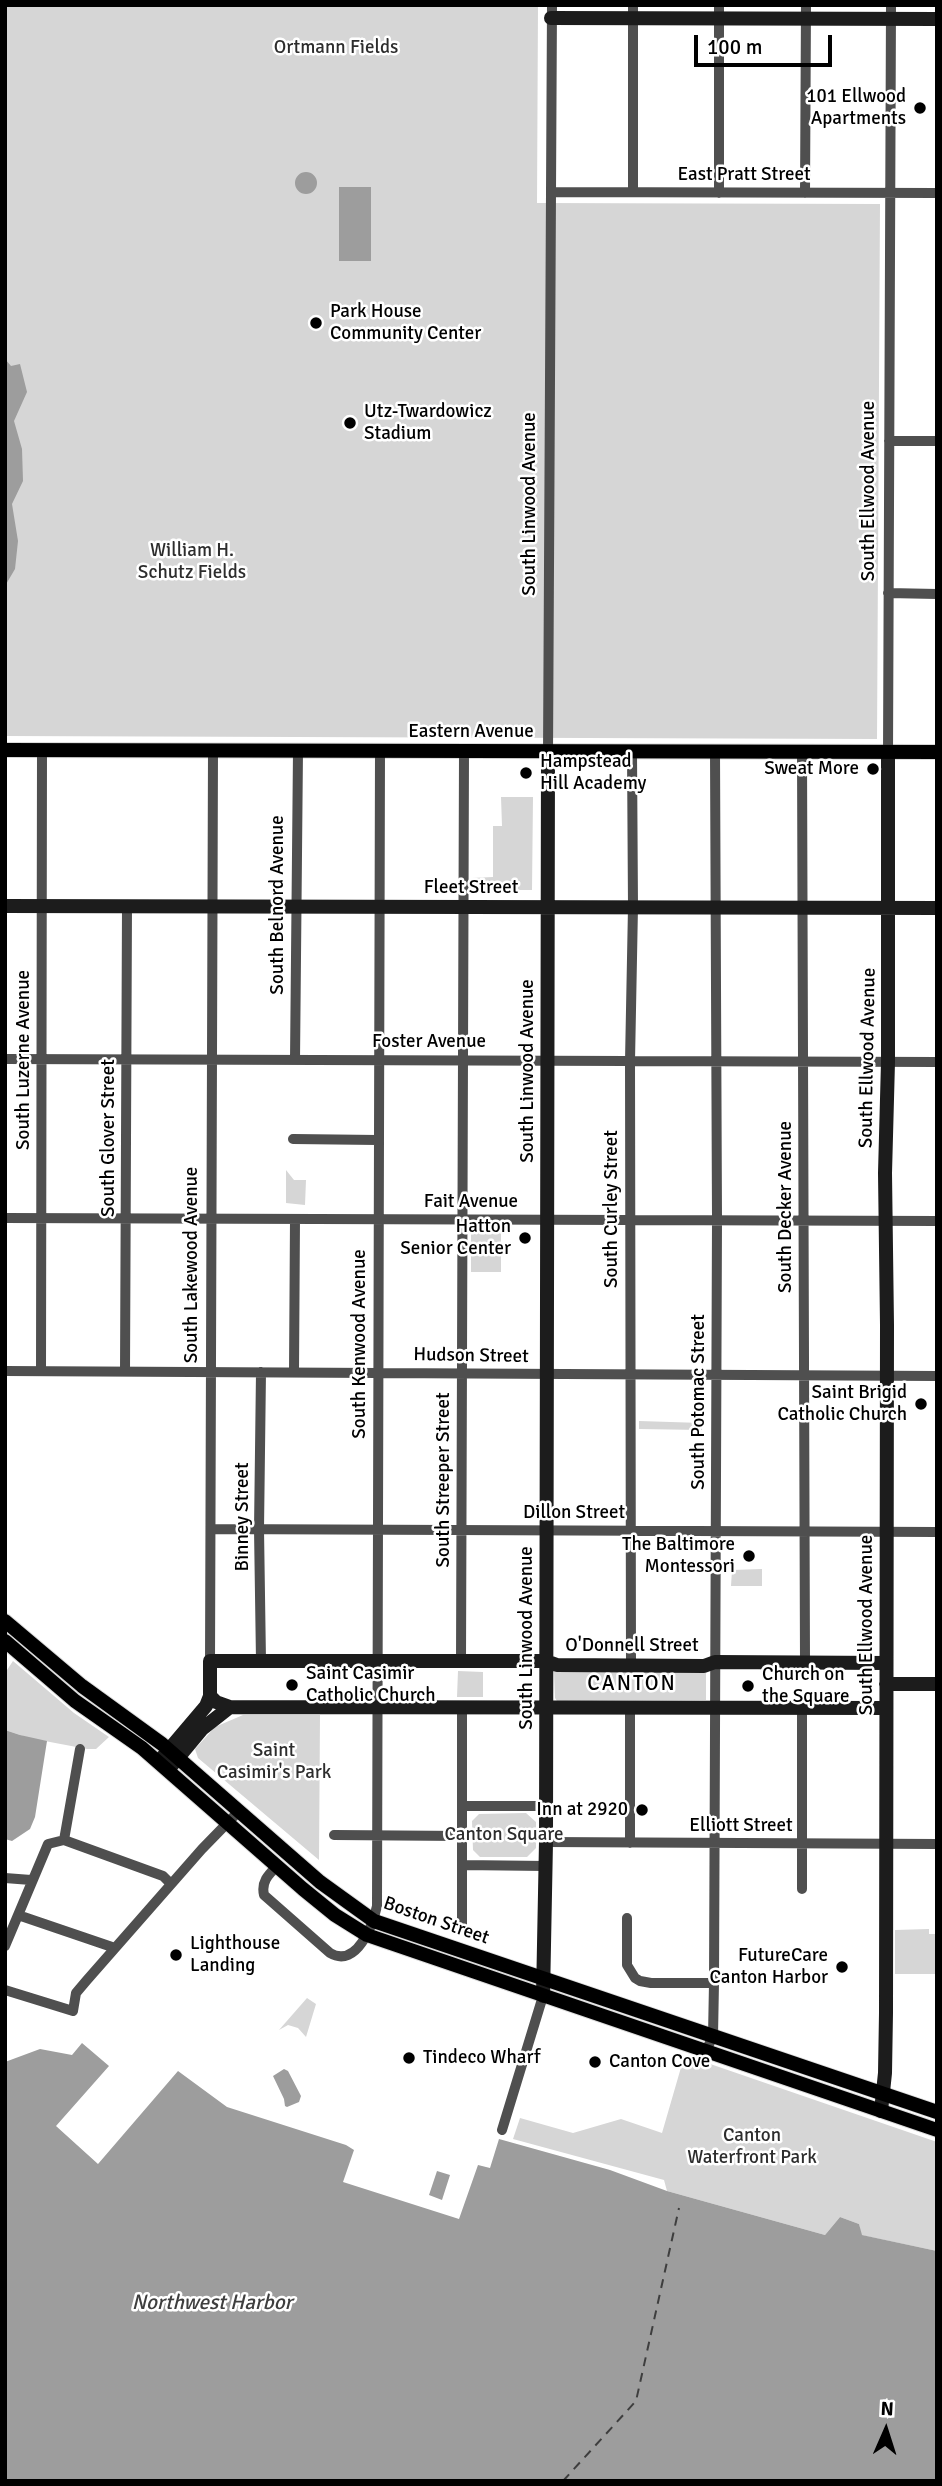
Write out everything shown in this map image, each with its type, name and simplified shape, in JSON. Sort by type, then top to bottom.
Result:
[{"type":"main road","name":"Eastern Avenue","points":[[5,750],[937,752]]},
{"type":"main road","name":"Boston Street","points":[[5,1621],[82,1686],[174,1753],[320,1882],[373,1921],[937,2112]]},
{"type":"main road","name":"Boston Street","points":[[5,1641],[59,1688],[142,1748],[335,1915],[367,1935],[937,2130]]},
{"type":"street","points":[[552,12],[891,12],[937,19]]},
{"type":"street","name":"South Linwood Avenue","points":[[502,2130],[543,1996],[546,1842],[552,12]]},
{"type":"street","points":[[633,12],[633,192]]},
{"type":"street","points":[[719,12],[719,193]]},
{"type":"street","points":[[805,193],[806,12]]},
{"type":"street","name":"South Ellwood Avenue","points":[[881,2111],[884,2094],[887,1708],[886,1173],[891,12]]},
{"type":"street","name":"East Pratt Street","points":[[551,192],[937,193]]},
{"type":"street","points":[[889,441],[937,440]]},
{"type":"street","points":[[888,593],[937,594]]},
{"type":"street","name":"South Luzerne Avenue","points":[[41,1369],[42,750]]},
{"type":"street","name":"South Lakewood Avenue","points":[[211,1696],[212,750]]},
{"type":"street","name":"South Belnord Avenue","points":[[295,1060],[298,751]]},
{"type":"street","name":"South Kenwood Avenue","points":[[367,1935],[377,1906],[380,751]]},
{"type":"street","name":"South Streeper Street","points":[[461,1662],[464,752]]},
{"type":"street","name":"South Curley Street","points":[[631,1665],[632,752]]},
{"type":"street","name":"South Potomac Street","points":[[706,2051],[713,2036],[715,1983],[715,752]]},
{"type":"street","name":"South Decker Avenue","points":[[802,753],[805,1662]]},
{"type":"street","name":"Fleet Street","points":[[5,906],[937,908]]},
{"type":"street","name":"South Glover Street","points":[[125,1371],[127,906]]},
{"type":"street","name":"Foster Avenue","points":[[5,1059],[937,1062]]},
{"type":"street","points":[[293,1139],[378,1140]]},
{"type":"street","name":"Fait Avenue","points":[[5,1218],[937,1221]]},
{"type":"street","points":[[294,1372],[295,1219]]},
{"type":"street","name":"Hudson Street","points":[[5,1371],[41,1369],[937,1376]]},
{"type":"street","name":"Binney Street","points":[[261,1371],[261,1661]]},
{"type":"street","name":"Dillon Street","points":[[211,1529],[937,1532]]},
{"type":"street","name":"O'Donnell Street","points":[[210,1661],[546,1661],[556,1665],[704,1666],[715,1662],[886,1663]]},
{"type":"street","points":[[886,1684],[937,1684]]},
{"type":"street","points":[[163,1766],[211,1696],[216,1702],[230,1707],[887,1708]]},
{"type":"street","points":[[174,1753],[230,1707]]},
{"type":"street","points":[[462,1707],[463,1929]]},
{"type":"street","points":[[630,1708],[630,1843]]},
{"type":"street","points":[[802,1709],[802,1889]]},
{"type":"street","points":[[64,1840],[80,1749]]},
{"type":"street","points":[[462,1806],[546,1806]]},
{"type":"street","points":[[5,1990],[73,2011],[76,1993],[202,1849],[239,1811]]},
{"type":"street","points":[[334,1835],[462,1836]]},
{"type":"street","points":[[5,1946],[48,1844],[64,1840],[163,1876],[171,1884]]},
{"type":"street","name":"Elliott Street","points":[[546,1842],[937,1844]]},
{"type":"street","points":[[462,1865],[545,1866]]},
{"type":"street","points":[[277,1866],[265,1880],[262,1887],[264,1895],[336,1957],[344,1957],[355,1950],[367,1935]]},
{"type":"street","points":[[5,1878],[32,1880]]},
{"type":"street","points":[[18,1915],[115,1948]]},
{"type":"street","points":[[627,1918],[628,1968],[640,1981],[715,1983]]},
{"type":"green space","points":[[5,5],[538,5],[537,203],[880,204],[877,739],[5,736]]},
{"type":"green space","points":[[501,797],[533,797],[532,890],[472,890],[472,878],[493,877],[493,826],[502,826]]},
{"type":"green space","points":[[286,1170],[294,1180],[306,1180],[305,1205],[286,1203]]},
{"type":"green space","points":[[471,1233],[501,1233],[501,1272],[471,1272]]},
{"type":"green space","points":[[639,1421],[702,1423],[702,1430],[639,1429]]},
{"type":"green space","points":[[762,1569],[762,1586],[731,1586],[732,1570]]},
{"type":"green space","points":[[13,1661],[74,1713],[109,1737],[96,1749],[87,1749],[29,1738],[5,1730],[5,1673]]},
{"type":"green space","points":[[558,1668],[706,1670],[706,1700],[557,1701],[554,1672]]},
{"type":"green space","points":[[458,1671],[483,1672],[483,1697],[457,1697]]},
{"type":"green space","name":"Saint Casimir's Park","points":[[243,1715],[320,1715],[319,1860],[198,1758],[195,1749],[215,1727]]},
{"type":"green space","name":"Canton Square","points":[[526,1813],[536,1822],[536,1848],[527,1857],[480,1857],[473,1850],[472,1821],[479,1814]]},
{"type":"green space","points":[[929,1929],[929,1934],[935,1934],[937,1929],[937,1974],[895,1974],[895,1930]]},
{"type":"green space","points":[[307,1998],[316,2004],[306,2037],[298,2028],[288,2025],[279,2030]]},
{"type":"green space","name":"Canton Waterfront Park","points":[[687,2056],[937,2142],[937,2251],[861,2235],[859,2224],[840,2217],[825,2235],[667,2191],[664,2180],[513,2139],[520,2118],[573,2133],[621,2119],[662,2133],[682,2064]]},
{"type":"water","points":[[306,172],[316,179],[317,183],[310,193],[306,194],[296,187],[295,183],[302,173]]},
{"type":"water","points":[[339,187],[371,187],[371,261],[339,261]]},
{"type":"water","points":[[5,359],[11,366],[20,364],[27,392],[14,421],[22,449],[23,481],[12,504],[18,541],[15,569],[5,586]]},
{"type":"water","points":[[5,1730],[47,1741],[35,1817],[30,1829],[12,1841],[5,1839]]},
{"type":"water","name":"Northwest Harbor","points":[[82,2043],[109,2066],[56,2126],[98,2164],[178,2071],[227,2107],[346,2145],[354,2150],[343,2182],[459,2219],[478,2165],[490,2168],[499,2139],[610,2170],[667,2191],[825,2235],[840,2217],[859,2224],[862,2235],[937,2251],[937,2481],[5,2481],[5,2062],[40,2049],[72,2055]]},
{"type":"water","points":[[284,2069],[288,2071],[301,2096],[299,2102],[287,2107],[273,2076]]},
{"type":"water","points":[[437,2171],[450,2175],[442,2200],[429,2195]]},
{"type":"ferry route","points":[[563,2481],[636,2401],[679,2208]]},
{"type":"place","name":"101 Ellwood Apartments","points":[[920,108]]},
{"type":"place","name":"Park House Community Center","points":[[316,323]]},
{"type":"place","name":"Utz-Twardowicz Stadium","points":[[350,423]]},
{"type":"place","name":"Sweat More","points":[[873,769]]},
{"type":"place","name":"Hampstead Hill Academy","points":[[526,773]]},
{"type":"place","name":"Hatton Senior Center","points":[[525,1238]]},
{"type":"place","name":"Saint Brigid Catholic Church","points":[[921,1404]]},
{"type":"place","name":"The Baltimore Montessori","points":[[749,1556]]},
{"type":"place","name":"Saint Casimir Catholic Church","points":[[292,1685]]},
{"type":"place","name":"Church on the Square","points":[[748,1686]]},
{"type":"place","name":"Inn at 2920","points":[[642,1810]]},
{"type":"place","name":"Lighthouse Landing","points":[[176,1955]]},
{"type":"place","name":"FutureCare Canton Harbor","points":[[842,1967]]},
{"type":"place","name":"Tindeco Wharf","points":[[409,2058]]},
{"type":"place","name":"Canton Cove","points":[[595,2062]]},
{"type":"district","name":"CANTON","points":[[632,1684]]},
{"type":"park label","name":"Ortmann Fields","points":[[336,48]]},
{"type":"park label","name":"William H. Schutz Fields","points":[[192,562]]}]
